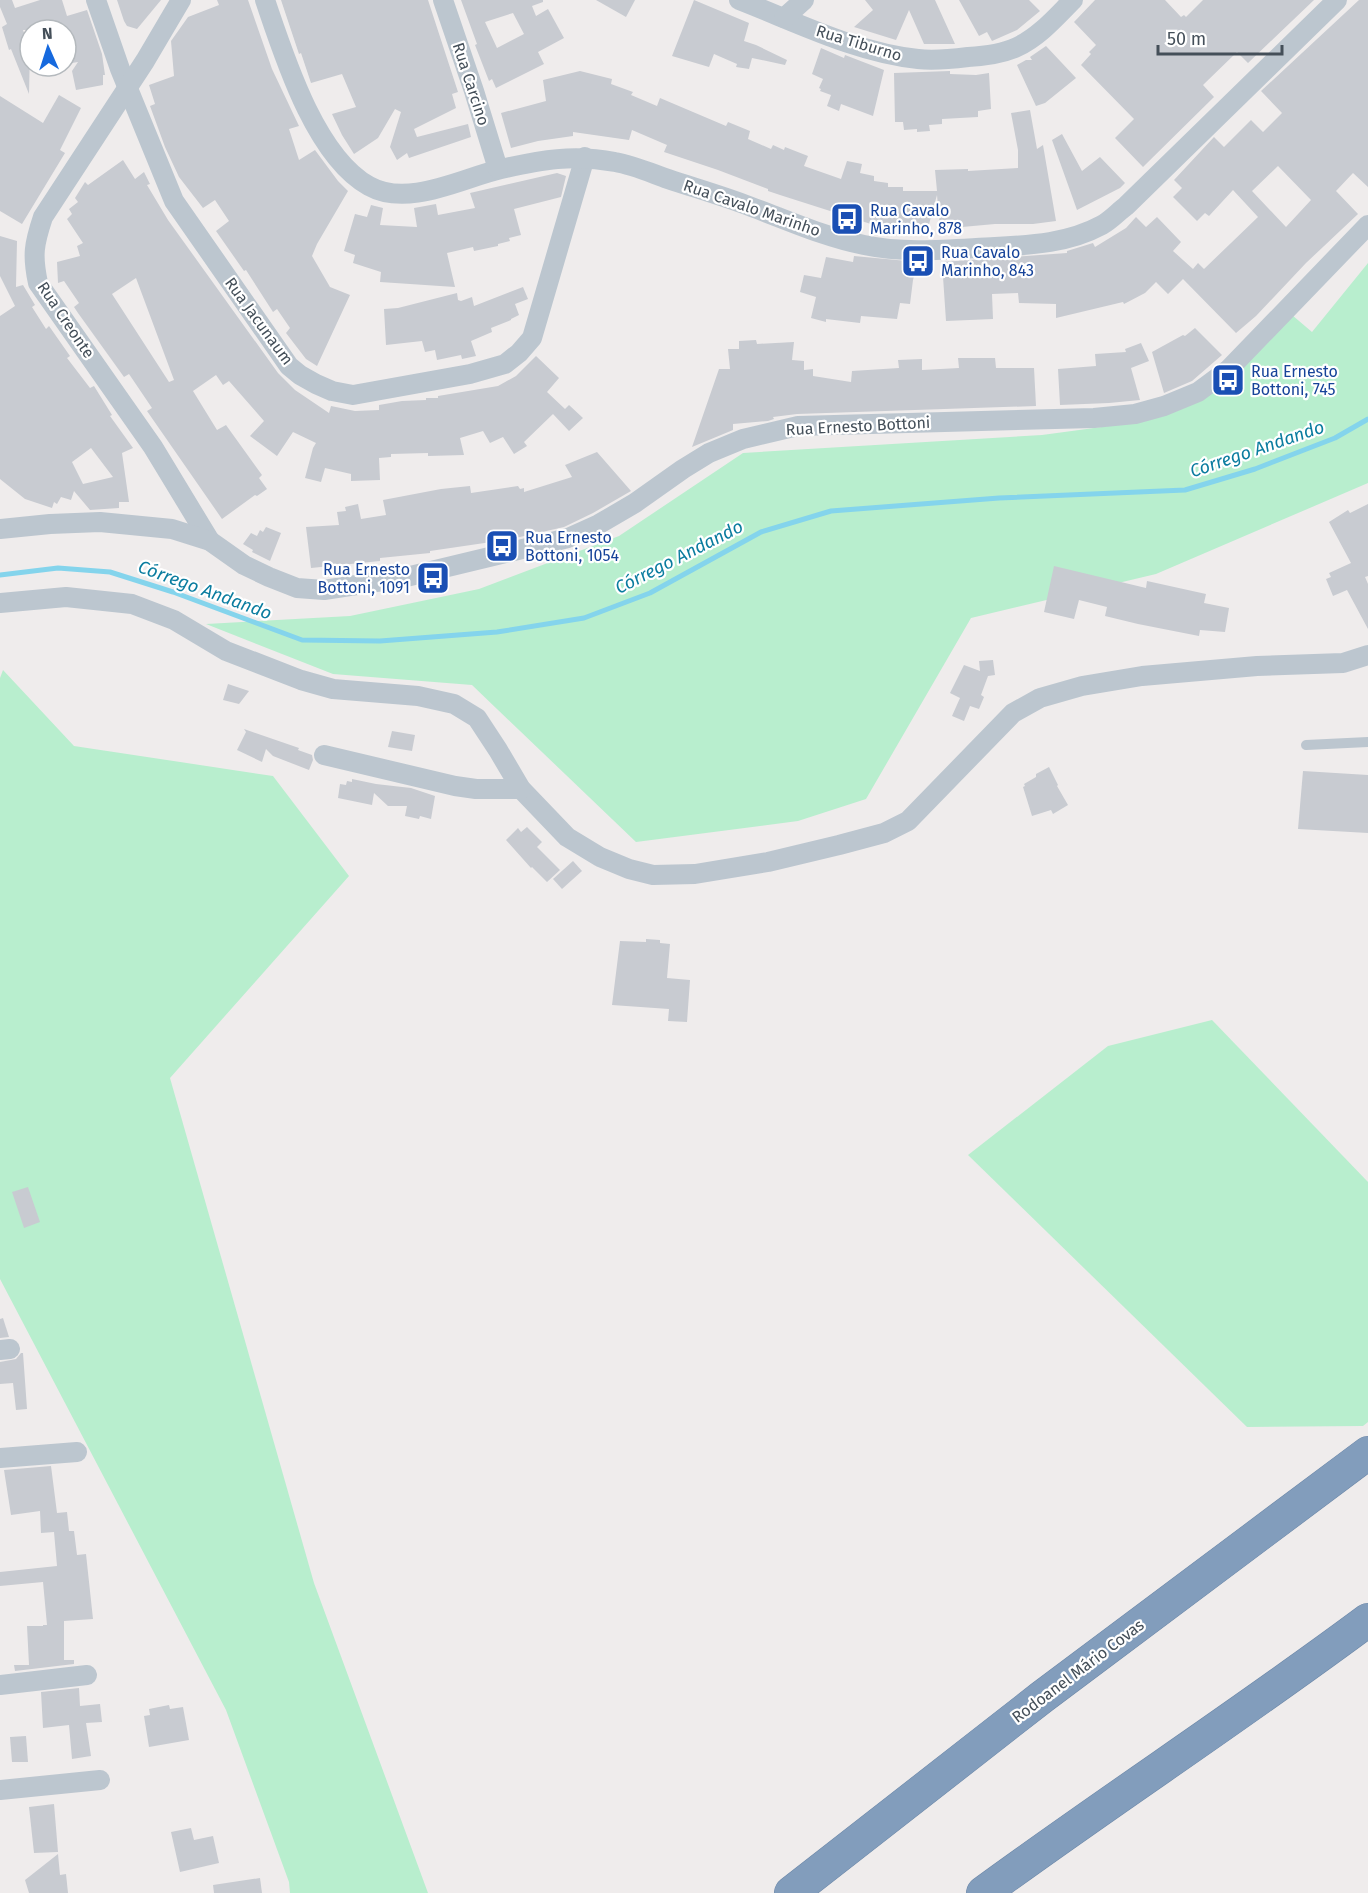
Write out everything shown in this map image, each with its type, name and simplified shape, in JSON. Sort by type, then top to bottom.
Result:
[{"type":"highway","name":"Rodoanel Mário Covas","points":[[791,1893],[1042,1697],[1368,1453]]},
{"type":"highway","points":[[983,1893],[1056,1839],[1282,1684],[1368,1620]]},
{"type":"street","name":"Rua Jacunaum","points":[[96,0],[174,201],[289,366],[300,375],[332,391],[353,395],[470,374],[505,363],[519,353],[532,338],[585,157]]},
{"type":"street","name":"Rua Creonte","points":[[181,0],[128,87],[43,217],[34,242],[34,264],[38,283],[153,447],[210,541]]},
{"type":"street","name":"Rua Cavalo Marinho","points":[[265,0],[289,70],[304,104],[338,158],[369,186],[384,192],[416,193],[498,170],[557,158],[585,157],[618,162],[749,205],[806,228],[867,246],[927,250],[1052,243],[1082,234],[1104,224],[1337,0]]},
{"type":"street","name":"Rua Carcino","points":[[443,0],[498,170]]},
{"type":"street","name":"Rua Tiburno","points":[[740,0],[839,39],[894,56],[920,59],[949,59],[999,53],[1018,46],[1038,34],[1073,0]]},
{"type":"street","points":[[784,18],[804,0]]},
{"type":"street","name":"Rua Ernesto Bottoni","points":[[1,526],[100,522],[172,529],[210,541],[243,565],[297,588],[324,590],[402,578],[568,537],[599,524],[635,503],[710,453],[743,439],[798,426],[1094,418],[1136,414],[1154,409],[1198,392],[1229,369],[1368,225]]},
{"type":"street","points":[[0,603],[66,597],[132,604],[174,620],[226,651],[302,680],[333,688],[418,696],[454,704],[477,718],[521,789],[567,837],[600,857],[629,869],[653,875],[695,874],[768,862],[884,833],[908,821],[1013,713],[1040,698],[1082,686],[1142,676],[1257,666],[1343,663],[1368,655]]},
{"type":"street","points":[[324,755],[455,786],[476,789],[521,789]]},
{"type":"street","points":[[0,1458],[77,1452]]},
{"type":"street","points":[[0,1685],[87,1676]]},
{"type":"street","points":[[0,1790],[100,1780]]},
{"type":"lane","points":[[1305,745],[1368,742]]},
{"type":"green space","points":[[1368,263],[1368,483],[1156,574],[971,618],[866,799],[798,821],[636,842],[472,685],[333,674],[206,624],[350,616],[479,589],[619,536],[743,453],[1042,435],[1146,421],[1292,315],[1312,332]]},
{"type":"green space","points":[[3,670],[74,746],[273,776],[349,876],[170,1078],[314,1583],[428,1893],[290,1893],[289,1882],[226,1710],[0,1279],[0,678]]},
{"type":"green space","points":[[1212,1020],[1368,1182],[1368,1422],[1363,1426],[1247,1427],[968,1155],[1108,1046]]},
{"type":"building","points":[[0,0],[12,0],[15,8],[40,0],[62,0],[67,16],[87,10],[102,54],[105,75],[103,75],[103,85],[76,90],[73,78],[78,78],[78,18],[18,18],[18,66],[11,49],[9,50],[2,27],[7,24],[0,7]]},
{"type":"building","points":[[117,0],[161,0],[137,29],[127,26]]},
{"type":"building","points":[[217,0],[248,0],[272,69],[299,126],[289,129],[299,160],[315,150],[348,191],[312,256],[330,287],[350,295],[317,366],[306,359],[286,333],[290,328],[277,309],[273,312],[246,270],[244,271],[216,231],[229,221],[215,200],[203,208],[179,177],[150,106],[155,104],[149,85],[174,76],[171,41],[188,17],[219,5]]},
{"type":"building","points":[[281,0],[428,0],[458,92],[452,94],[456,108],[414,129],[417,137],[468,124],[471,137],[409,158],[407,153],[397,160],[390,147],[401,112],[395,109],[378,138],[354,154],[332,114],[356,107],[342,74],[311,83]]},
{"type":"building","points":[[461,0],[543,0],[532,6],[536,16],[548,9],[564,38],[538,52],[544,64],[496,88],[492,79],[489,81],[475,45],[477,44]],"holes":[[[513,13],[524,34],[497,48],[485,22]]]},
{"type":"building","points":[[596,0],[635,0],[626,17]]},
{"type":"building","points":[[694,0],[749,23],[744,41],[787,60],[785,65],[752,58],[749,69],[736,67],[737,64],[714,54],[709,67],[672,56]]},
{"type":"building","points":[[865,0],[935,0],[955,44],[924,44],[909,10],[896,40],[854,27],[873,10]]},
{"type":"building","points":[[959,0],[1029,0],[1040,11],[1017,30],[992,41],[987,32],[979,36]]},
{"type":"building","points":[[1095,0],[1165,0],[1181,17],[1184,15],[1186,17],[1203,0],[1314,0],[1248,63],[1237,52],[1203,85],[1214,97],[1143,167],[1115,138],[1134,119],[1081,65],[1096,45],[1074,22]]},
{"type":"building","points":[[1359,0],[1368,0],[1368,187],[1353,173],[1336,191],[1358,214],[1236,333],[1183,279],[1168,294],[1156,282],[1145,293],[1124,304],[1123,302],[1056,318],[1056,304],[1019,303],[1018,293],[992,294],[993,319],[946,321],[942,262],[1067,253],[1067,251],[1093,243],[1095,247],[1126,228],[1136,217],[1146,227],[1157,217],[1181,242],[1173,251],[1193,269],[1198,263],[1204,269],[1258,217],[1233,190],[1209,216],[1205,213],[1197,221],[1173,197],[1182,188],[1174,180],[1214,137],[1224,147],[1251,120],[1263,132],[1282,113],[1261,91]],"holes":[[[1278,166],[1311,200],[1286,227],[1252,191]]]},
{"type":"building","points":[[1046,46],[1076,78],[1045,103],[1036,106],[1017,65],[1026,60],[1032,60],[1030,57]]},
{"type":"building","points":[[821,48],[844,58],[845,55],[884,70],[873,116],[841,104],[839,111],[827,106],[831,95],[820,91],[823,79],[812,74]]},
{"type":"building","points":[[580,71],[612,79],[611,84],[633,92],[631,95],[657,106],[660,98],[726,126],[728,122],[750,131],[748,139],[771,149],[773,145],[784,150],[785,147],[808,156],[804,166],[841,179],[847,161],[862,164],[860,173],[874,176],[874,181],[888,183],[888,187],[903,187],[903,191],[937,191],[935,170],[1018,168],[1018,150],[1011,113],[1030,110],[1037,149],[1043,145],[1056,221],[940,229],[937,195],[928,228],[874,225],[768,191],[768,189],[718,170],[664,152],[667,145],[632,130],[629,140],[573,132],[573,136],[511,148],[501,113],[546,101],[543,80]]},
{"type":"building","points":[[950,71],[950,74],[989,73],[991,109],[978,111],[978,117],[942,119],[942,124],[929,125],[930,131],[904,130],[903,122],[895,122],[894,73]]},
{"type":"building","points":[[23,78],[29,78],[29,94]]},
{"type":"building","points":[[59,95],[81,108],[60,150],[65,153],[22,224],[0,211],[0,96],[43,123]]},
{"type":"building","points":[[1062,134],[1082,171],[1100,157],[1125,183],[1120,188],[1077,210],[1052,140]]},
{"type":"building","points":[[123,160],[135,179],[144,172],[150,184],[147,185],[168,220],[278,373],[295,390],[329,413],[331,406],[355,411],[379,410],[379,405],[426,400],[426,398],[438,398],[438,396],[498,386],[516,376],[536,356],[559,378],[547,392],[565,409],[569,405],[583,418],[569,431],[553,414],[524,442],[527,446],[514,454],[503,437],[490,443],[483,431],[460,438],[464,455],[391,454],[391,457],[379,458],[380,480],[351,481],[351,474],[325,468],[321,482],[305,478],[316,443],[293,432],[277,456],[250,436],[264,421],[229,381],[223,385],[216,375],[193,391],[217,430],[226,425],[262,475],[259,478],[267,489],[222,519],[147,411],[152,408],[129,374],[124,377],[78,313],[74,307],[79,303],[64,281],[58,283],[57,262],[80,256],[77,246],[83,243],[67,219],[72,214],[69,209],[78,202],[75,198],[85,182],[88,185]],"holes":[[[136,278],[174,380],[169,382],[112,294]]]},
{"type":"building","points":[[557,173],[566,176],[561,197],[514,209],[521,235],[509,238],[510,241],[498,244],[498,246],[474,251],[473,247],[447,253],[455,287],[380,282],[381,272],[353,263],[355,255],[344,251],[355,214],[367,217],[371,205],[383,208],[380,225],[417,227],[414,208],[436,204],[438,215],[475,208],[470,193]]},
{"type":"building","points":[[0,236],[17,241],[16,287],[23,285],[35,305],[32,307],[46,329],[49,326],[70,356],[67,358],[90,388],[94,386],[112,415],[110,416],[133,448],[122,453],[129,502],[119,502],[119,508],[90,510],[74,491],[71,500],[61,497],[57,504],[54,502],[52,508],[25,499],[0,479],[0,316],[15,306],[0,276]],"holes":[[[91,448],[113,477],[83,484],[72,462]]]},
{"type":"building","points":[[854,256],[918,262],[910,304],[900,303],[897,319],[861,316],[860,323],[826,319],[826,322],[811,318],[816,297],[800,292],[804,275],[821,278],[826,257],[853,262]]},
{"type":"building","points":[[523,287],[528,299],[515,304],[519,315],[491,328],[492,332],[471,341],[476,356],[462,359],[461,355],[437,360],[435,350],[425,352],[422,341],[386,345],[384,309],[398,308],[457,293],[458,300],[461,301],[472,297],[474,306]]},
{"type":"building","points":[[1195,328],[1222,355],[1192,381],[1164,393],[1152,352],[1185,336]]},
{"type":"building","points":[[756,340],[757,344],[794,342],[792,360],[804,361],[804,370],[813,369],[813,376],[851,382],[852,371],[899,368],[898,360],[922,359],[922,370],[959,368],[958,358],[995,358],[996,368],[1034,368],[1036,406],[797,414],[773,417],[774,419],[768,421],[733,424],[733,430],[692,447],[719,369],[730,369],[728,349],[739,349],[739,341]]},
{"type":"building","points":[[1141,343],[1149,361],[1131,368],[1140,400],[1060,405],[1058,369],[1096,366],[1095,354],[1126,352],[1125,349]]},
{"type":"building","points":[[597,452],[631,491],[564,527],[511,539],[430,551],[430,553],[311,568],[306,527],[339,525],[337,512],[346,511],[345,507],[358,504],[361,519],[386,515],[383,500],[441,489],[470,486],[471,493],[518,486],[520,489],[524,488],[524,492],[572,477],[565,465]]},
{"type":"building","points":[[1368,504],[1368,576],[1365,577],[1368,584],[1368,629],[1347,590],[1333,596],[1326,579],[1331,577],[1329,573],[1351,563],[1329,522],[1348,510],[1350,513]]},
{"type":"building","points":[[266,527],[281,533],[270,561],[252,552],[253,550],[243,544],[251,533],[257,536],[260,530],[263,532]]},
{"type":"building","points":[[1054,566],[1146,588],[1147,581],[1206,594],[1204,603],[1229,608],[1225,632],[1200,630],[1199,636],[1138,624],[1105,616],[1107,607],[1079,600],[1074,619],[1044,612]]},
{"type":"building","points":[[993,660],[995,675],[988,676],[979,709],[970,706],[964,721],[952,716],[960,698],[950,693],[964,665],[980,671],[979,661]]},
{"type":"building","points":[[228,684],[249,691],[239,704],[223,700]]},
{"type":"building","points":[[244,729],[299,748],[298,750],[312,755],[313,760],[309,770],[273,756],[266,749],[262,762],[237,750],[246,732]]},
{"type":"building","points":[[392,731],[415,735],[412,751],[388,747]]},
{"type":"building","points":[[1049,767],[1068,805],[1053,814],[1051,810],[1032,816],[1024,784]]},
{"type":"building","points":[[1303,771],[1368,775],[1368,833],[1298,829]]},
{"type":"building","points":[[352,779],[411,788],[435,796],[431,819],[405,816],[407,806],[388,806],[374,793],[372,805],[338,798],[340,784],[346,785],[347,781],[352,782]]},
{"type":"building","points":[[527,827],[542,842],[537,847],[560,870],[547,882],[506,840],[518,828],[521,832]]},
{"type":"building","points":[[573,861],[582,871],[562,889],[553,879]]},
{"type":"building","points":[[646,939],[660,940],[660,943],[670,944],[667,978],[690,980],[687,1022],[668,1021],[669,1009],[612,1005],[620,941],[646,942]]},
{"type":"building","points":[[28,1187],[40,1222],[24,1228],[12,1192]]},
{"type":"building","points":[[3,1318],[9,1337],[0,1338],[0,1319]]},
{"type":"building","points":[[23,1353],[27,1409],[16,1410],[13,1383],[0,1384],[0,1362],[16,1359]]},
{"type":"building","points":[[51,1466],[57,1513],[67,1512],[69,1531],[74,1531],[77,1555],[86,1554],[93,1619],[64,1621],[64,1660],[74,1660],[74,1664],[15,1671],[14,1665],[29,1665],[27,1626],[47,1625],[43,1582],[0,1586],[0,1572],[57,1566],[54,1532],[41,1533],[40,1511],[11,1515],[4,1470]]},
{"type":"building","points":[[79,1688],[80,1706],[100,1704],[102,1722],[86,1723],[91,1756],[72,1759],[69,1725],[43,1728],[41,1692]]},
{"type":"building","points":[[169,1705],[170,1709],[183,1707],[189,1740],[149,1747],[144,1716],[150,1715],[149,1709]]},
{"type":"building","points":[[26,1736],[28,1762],[12,1762],[10,1737]]},
{"type":"building","points":[[54,1804],[58,1852],[34,1853],[29,1807]]},
{"type":"building","points":[[191,1828],[194,1840],[213,1836],[219,1863],[180,1872],[171,1832]]},
{"type":"building","points":[[58,1854],[60,1875],[66,1874],[68,1893],[29,1893],[25,1880]]},
{"type":"building","points":[[260,1878],[262,1893],[214,1893],[213,1885]]},
{"type":"waterway","name":"Córrego Andando","points":[[0,575],[58,568],[110,572],[173,592],[302,640],[380,641],[497,632],[584,618],[650,593],[761,532],[831,511],[999,498],[1185,490],[1255,469],[1335,438],[1368,419]]},
{"type":"place","name":"Rua Cavalo Marinho, 878","points":[[847,219]]},
{"type":"place","name":"Rua Cavalo Marinho, 843","points":[[918,261]]},
{"type":"place","name":"Rua Ernesto Bottoni, 745","points":[[1228,380]]},
{"type":"place","name":"Rua Ernesto Bottoni, 1054","points":[[502,546]]},
{"type":"place","name":"Rua Ernesto Bottoni, 1091","points":[[433,578]]}]
